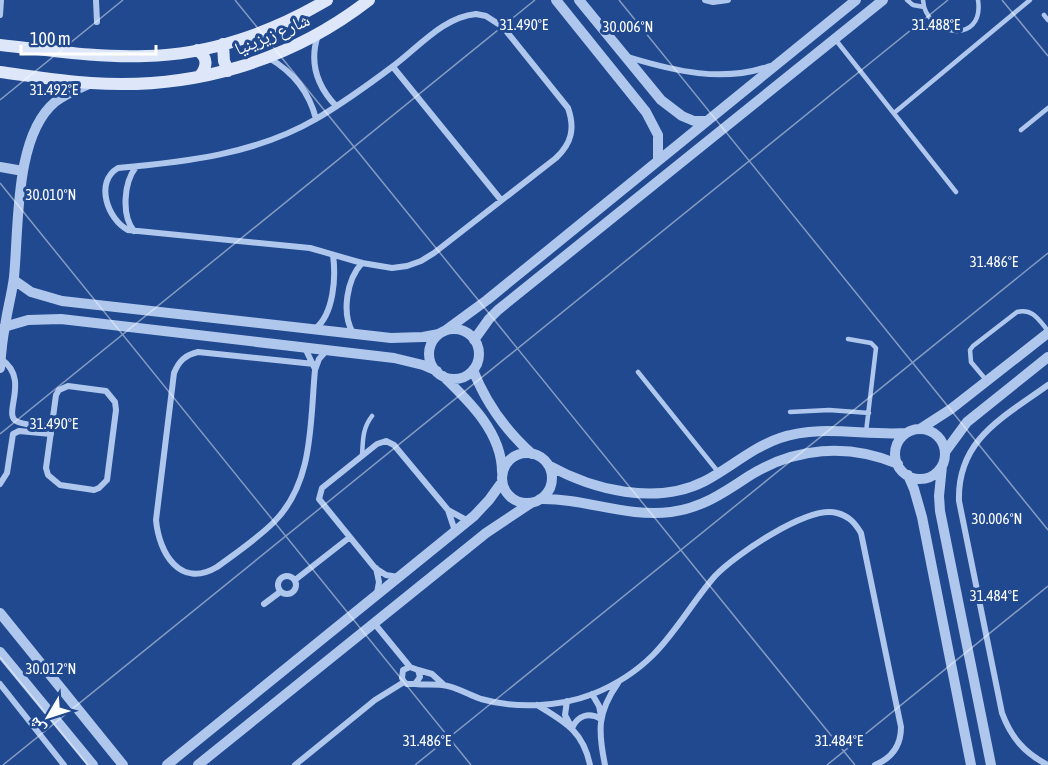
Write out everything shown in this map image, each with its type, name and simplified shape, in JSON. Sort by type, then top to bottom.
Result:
[{"type":"main road","name":"شارع زيزينيا","points":[[0,45],[118,56],[164,55],[223,44],[268,29],[327,0]]},
{"type":"main road","name":"شارع زيزينيا","points":[[0,72],[91,83],[169,82],[199,77],[228,71],[268,58],[318,35],[369,0]]},
{"type":"main road","points":[[223,44],[223,56],[228,71]]},
{"type":"main road","points":[[197,50],[202,53],[206,65],[199,77]]},
{"type":"street","points":[[0,15],[1,0]]},
{"type":"street","points":[[96,0],[97,22]]},
{"type":"street","points":[[556,0],[646,112],[658,135],[658,159]]},
{"type":"street","points":[[579,0],[670,109],[694,121],[705,122]]},
{"type":"street","points":[[705,0],[712,2],[728,0]]},
{"type":"street","points":[[856,0],[487,300],[442,332],[430,348],[432,364],[473,407],[492,434],[501,452],[502,477],[506,491],[512,499],[521,502],[567,500],[637,513],[673,512],[708,502],[784,458],[821,450],[860,452],[898,464],[908,475],[920,509],[971,765]]},
{"type":"street","points":[[474,340],[489,318],[498,310],[883,0]]},
{"type":"street","points":[[476,14],[486,16],[502,27],[562,99],[572,118],[573,130],[570,141],[564,150],[434,253],[407,266],[392,268],[362,263],[310,248],[272,243],[134,231],[122,228],[114,219],[107,205],[106,188],[108,179],[118,168],[197,160],[228,154],[275,138],[316,119],[393,67],[447,24],[458,18],[476,14]]},
{"type":"street","points":[[318,35],[314,52],[315,70],[321,86],[336,106]]},
{"type":"street","points":[[626,56],[671,69],[716,74],[760,70],[779,63]]},
{"type":"street","points":[[268,58],[290,73],[302,86],[311,102],[316,119]]},
{"type":"street","points":[[393,67],[501,200]]},
{"type":"street","points":[[52,426],[19,423],[14,420],[12,414],[16,379],[10,367],[1,363],[4,327],[14,279],[22,171],[28,149],[41,118],[54,103],[91,83]]},
{"type":"street","points":[[0,167],[22,171]]},
{"type":"street","points":[[134,231],[129,224],[126,212],[128,182],[136,167]]},
{"type":"street","points":[[315,329],[327,314],[333,274],[333,255]]},
{"type":"street","points":[[353,333],[347,320],[348,297],[351,281],[362,263]]},
{"type":"street","points":[[4,327],[28,320],[61,320],[401,359],[440,374],[459,378],[473,370],[478,355],[474,340],[462,330],[407,338],[63,301],[31,292],[14,279]]},
{"type":"street","points":[[167,765],[468,521],[489,500],[502,477],[506,464],[513,457],[522,453],[532,454],[541,458],[548,465],[584,481],[639,494],[673,492],[689,488],[719,473],[778,438],[800,432],[822,430],[906,433],[920,429],[951,410],[1048,332]]},
{"type":"street","points":[[305,348],[314,367]]},
{"type":"street","points":[[314,367],[198,352],[182,358],[177,365],[174,373],[156,520],[160,543],[172,563],[180,570],[189,574],[208,572],[265,530],[288,505],[299,486],[306,464],[314,367],[327,350]]},
{"type":"street","points":[[991,765],[940,511],[942,466],[945,452],[967,422],[1048,357]]},
{"type":"street","points":[[473,370],[485,397],[497,416],[532,454]]},
{"type":"street","points":[[1048,385],[979,438],[964,463],[958,488],[1002,713],[1008,729],[1018,744],[1031,756],[1048,765]]},
{"type":"street","points":[[63,387],[106,391],[112,396],[116,410],[107,480],[104,485],[93,490],[60,485],[48,476],[46,468],[52,426],[56,394],[63,387]]},
{"type":"street","points":[[920,429],[934,433],[940,438],[945,452]]},
{"type":"street","points":[[821,450],[822,430]]},
{"type":"street","points":[[0,483],[7,473],[13,434],[19,431],[51,434]]},
{"type":"street","points":[[898,464],[897,443],[906,433]]},
{"type":"street","points":[[399,577],[386,575],[375,568],[321,502],[319,495],[322,488],[381,442],[391,442],[448,510],[468,521]]},
{"type":"street","points":[[198,765],[486,533],[547,492],[551,484],[548,465]]},
{"type":"street","points":[[908,475],[915,478],[931,477],[942,466]]},
{"type":"street","points":[[448,510],[455,531]]},
{"type":"street","points":[[404,682],[444,685],[492,702],[537,705],[567,701],[592,694],[619,682],[658,650],[708,585],[730,563],[772,533],[814,515],[836,512],[846,516],[861,533],[901,727],[899,743],[895,750],[883,762],[875,765]]},
{"type":"street","points":[[295,580],[350,537]]},
{"type":"street","points":[[375,568],[379,582],[376,596]]},
{"type":"street","points":[[290,576],[295,580],[296,587],[293,592],[286,594],[280,592],[278,586],[281,578],[290,576]]},
{"type":"street","points":[[264,604],[280,592]]},
{"type":"street","points":[[0,613],[123,765]]},
{"type":"street","points":[[374,623],[410,667],[432,674],[444,685]]},
{"type":"street","points":[[0,652],[93,765]]},
{"type":"street","points":[[404,682],[403,670],[410,667]]},
{"type":"street","points":[[415,684],[420,677],[418,670]]},
{"type":"street","points":[[295,765],[375,700],[404,682]]},
{"type":"street","points":[[605,765],[599,738],[601,719],[608,699],[619,682]]},
{"type":"street","points":[[0,684],[64,765]]},
{"type":"street","points":[[592,694],[599,706],[601,719]]},
{"type":"street","points":[[567,701],[565,716],[583,742],[590,765]]},
{"type":"street","points":[[537,705],[572,728]]},
{"type":"street","points":[[572,728],[580,717],[587,714],[601,719]]},
{"type":"street","points":[[183,753],[192,765]]},
{"type":"lane","points":[[907,0],[913,5],[924,7]]},
{"type":"lane","points":[[923,0],[924,7],[933,22],[960,32],[967,29],[976,19],[978,0]]},
{"type":"lane","points":[[894,113],[1030,0]]},
{"type":"lane","points":[[835,39],[957,192]]},
{"type":"lane","points":[[1022,130],[1048,108]]},
{"type":"lane","points":[[987,381],[971,362],[969,356],[973,346],[1017,312],[1023,310],[1035,315],[1048,332]]},
{"type":"lane","points":[[848,339],[871,343],[876,348],[866,432]]},
{"type":"lane","points":[[638,372],[719,473]]},
{"type":"lane","points":[[790,412],[829,410],[869,413]]},
{"type":"lane","points":[[362,456],[363,435],[372,416]]}]
